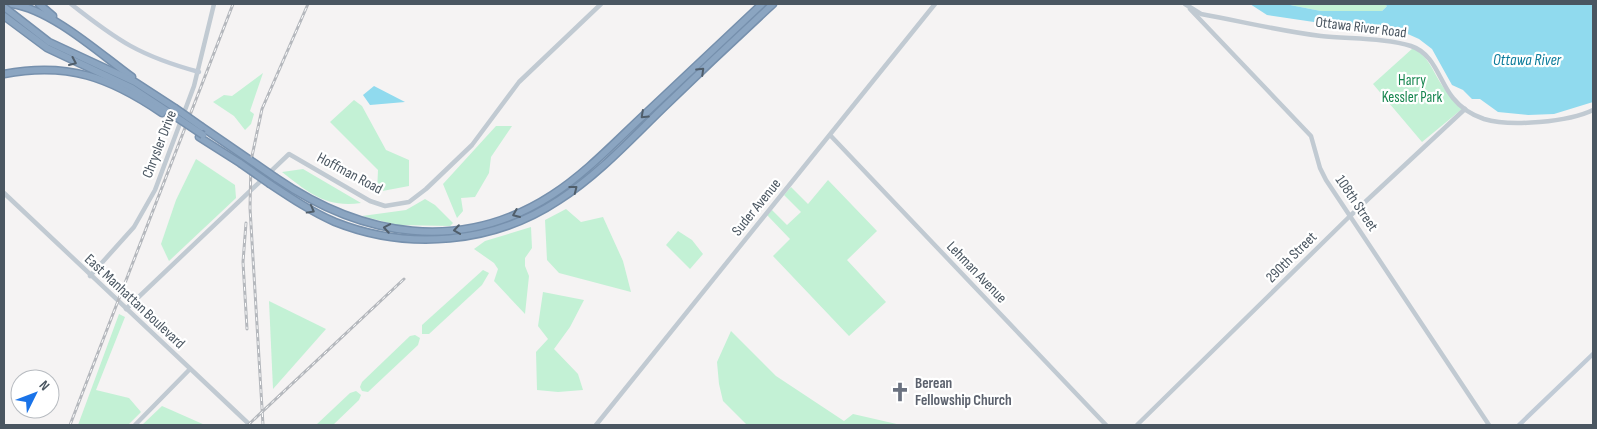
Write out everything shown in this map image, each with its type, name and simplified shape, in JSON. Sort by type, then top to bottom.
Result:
[{"type":"highway","points":[[12,4],[26,7],[47,16],[149,91],[171,113]]},
{"type":"highway","points":[[39,4],[72,34]]},
{"type":"highway","points":[[4,16],[47,48],[132,88],[308,209],[350,227],[396,238],[427,240],[466,236],[501,228],[525,219],[574,190],[773,4]]},
{"type":"highway","points":[[4,74],[50,69],[90,75],[124,89],[202,127],[313,202],[351,219],[392,229],[436,231],[478,226],[522,211],[569,183],[761,5]]},
{"type":"highway","points":[[4,8],[26,26],[55,45],[116,72],[149,91]]},
{"type":"highway","points":[[4,78],[45,72],[90,75]]},
{"type":"main road","points":[[71,4],[107,32],[136,50],[161,61],[199,72]]},
{"type":"main road","points":[[1519,425],[1593,354]]},
{"type":"street","name":"Chrysler Drive","points":[[90,276],[123,240],[147,207],[199,72],[214,4]]},
{"type":"street","name":"Hoffman Road","points":[[126,309],[288,154],[378,204],[398,205],[417,197],[480,136],[528,72],[601,4]]},
{"type":"street","name":"Suder Avenue","points":[[596,425],[935,4]]},
{"type":"street","name":"Ottawa River Road","points":[[1185,4],[1202,16],[1319,36],[1413,46],[1430,58],[1447,90],[1465,109],[1483,118],[1505,122],[1565,118],[1593,110]]},
{"type":"street","name":"108th Street","points":[[1202,16],[1311,136],[1322,172],[1490,425]]},
{"type":"street","name":"290th Street","points":[[1137,425],[1350,216],[1465,109]]},
{"type":"street","name":"Lehman Avenue","points":[[830,135],[1106,425]]},
{"type":"street","name":"East Manhattan Boulevard","points":[[4,193],[250,425]]},
{"type":"street","points":[[135,425],[190,369]]},
{"type":"green space","points":[[1285,4],[1384,4],[1387,6],[1382,11],[1321,11]]},
{"type":"green space","name":"Harry Kessler Park","points":[[1413,48],[1423,56],[1444,88],[1462,109],[1422,142],[1373,84]]},
{"type":"green space","points":[[263,73],[250,111],[254,114],[251,124],[245,130],[234,116],[213,102],[224,95],[232,96]]},
{"type":"green space","points":[[354,100],[362,106],[386,150],[409,160],[409,186],[377,192],[378,170],[330,122]]},
{"type":"green space","points":[[496,126],[512,126],[491,157],[489,173],[475,197],[461,198],[463,211],[457,218],[443,184]]},
{"type":"green space","points":[[196,159],[235,185],[236,198],[169,261],[161,244],[176,200]]},
{"type":"green space","points":[[303,169],[361,203],[348,204],[327,201],[309,192],[282,172]]},
{"type":"green space","points":[[828,180],[877,231],[847,260],[886,302],[849,336],[773,256],[790,239],[767,215],[772,210],[787,225],[801,212],[784,195],[791,187],[808,204]]},
{"type":"green space","points":[[425,199],[435,205],[453,223],[450,226],[397,225],[362,216],[406,210]]},
{"type":"green space","points":[[566,209],[581,222],[603,217],[623,261],[631,292],[559,273],[547,260],[545,220]]},
{"type":"green space","points":[[531,227],[532,248],[525,258],[525,266],[529,276],[525,314],[494,281],[498,269],[494,263],[474,249],[485,241]]},
{"type":"green space","points":[[678,231],[692,240],[703,254],[690,269],[666,245]]},
{"type":"green space","points":[[483,270],[489,273],[482,285],[429,334],[422,334],[422,325]]},
{"type":"green space","points":[[543,292],[584,300],[570,327],[554,349],[578,374],[583,390],[558,392],[537,390],[536,352],[548,339],[538,326]]},
{"type":"green space","points":[[269,301],[326,329],[273,389]]},
{"type":"green space","points":[[119,314],[125,317],[96,390],[129,398],[141,412],[128,425],[78,425]]},
{"type":"green space","points":[[731,331],[776,376],[844,421],[853,414],[901,425],[747,425],[723,401],[719,384],[717,362]]},
{"type":"green space","points":[[415,335],[420,338],[418,345],[368,392],[362,391],[360,387],[362,382],[410,336]]},
{"type":"green space","points":[[356,391],[361,395],[359,400],[333,425],[316,425],[350,393]]},
{"type":"green space","points":[[162,406],[205,425],[142,425]]},
{"type":"water","name":"Ottawa River","points":[[1250,4],[1285,4],[1321,11],[1382,11],[1387,6],[1384,4],[1593,4],[1593,102],[1554,114],[1528,115],[1498,112],[1480,99],[1472,99],[1463,90],[1452,85],[1432,49],[1419,39],[1401,31],[1391,28],[1361,29],[1267,15]]},
{"type":"water","points":[[374,86],[405,102],[370,105],[363,95]]},
{"type":"railway","points":[[70,425],[233,4]]},
{"type":"railway","points":[[263,425],[250,208],[251,161],[262,109],[308,4]]},
{"type":"railway","points":[[246,223],[243,262],[247,329]]},
{"type":"railway","points":[[248,425],[404,279]]},
{"type":"place","name":"Berean Fellowship Church","points":[[900,392]]}]
